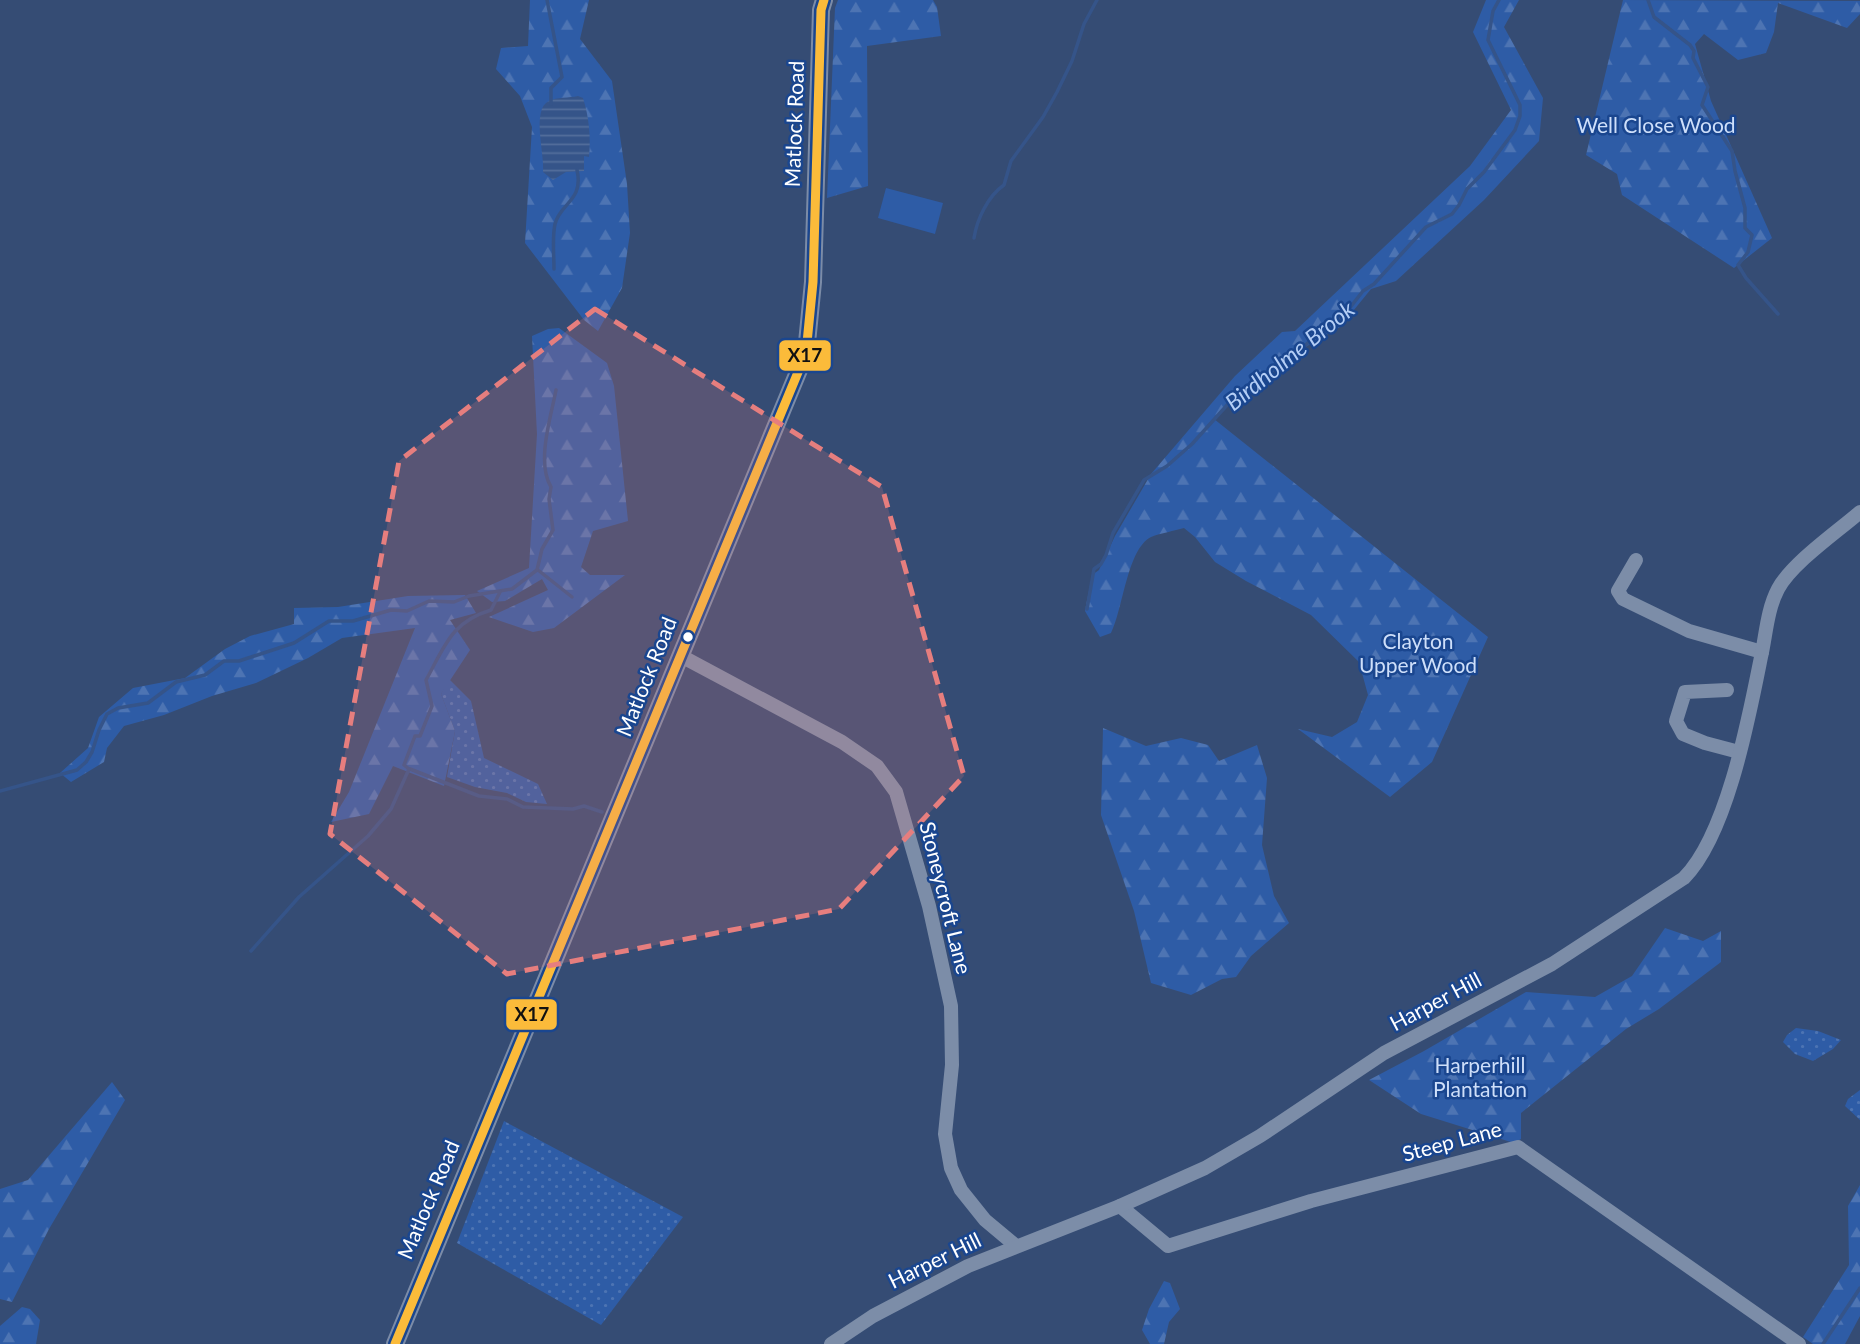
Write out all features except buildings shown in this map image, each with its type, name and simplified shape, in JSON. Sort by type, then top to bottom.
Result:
[{"type":"main road","name":"Matlock Road","points":[[395,1344],[806,353],[812,293],[821,10],[824,0]]},
{"type":"street","name":"Harper Hill","points":[[831,1344],[873,1316],[968,1266],[1121,1206],[1205,1168],[1260,1136],[1384,1053],[1552,964],[1684,878],[1696,866],[1716,829],[1739,752],[1773,602],[1784,580],[1860,512]]},
{"type":"street","points":[[1636,560],[1618,591],[1623,599],[1689,631],[1762,652]]},
{"type":"street","name":"Stoneycroft Lane","points":[[681,656],[842,742],[877,766],[896,792],[929,906],[951,1006],[952,1065],[945,1134],[951,1168],[961,1190],[985,1220],[1016,1246]]},
{"type":"street","points":[[1727,690],[1685,692],[1676,721],[1683,733],[1705,743],[1739,752]]},
{"type":"street","name":"Steep Lane","points":[[1121,1206],[1168,1246],[1311,1201],[1518,1147],[1799,1344]]},
{"type":"highlighted area","points":[[595,309],[882,487],[964,776],[839,909],[507,974],[330,834],[399,461]]},
{"type":"green space","points":[[530,0],[589,0],[580,39],[612,81],[627,184],[630,233],[622,288],[598,331],[584,320],[525,243],[532,127],[520,96],[496,69],[501,48],[528,46]]},
{"type":"green space","points":[[838,0],[933,0],[937,7],[941,36],[867,46],[868,186],[827,198],[835,8]]},
{"type":"green space","name":"Clayton Upper Wood","points":[[1486,0],[1519,0],[1504,27],[1543,98],[1539,141],[1484,200],[1396,281],[1371,289],[1340,327],[1302,349],[1291,363],[1273,372],[1254,388],[1233,398],[1214,419],[1488,637],[1432,762],[1390,797],[1298,729],[1332,737],[1357,722],[1368,695],[1359,662],[1311,615],[1215,562],[1184,528],[1151,537],[1136,554],[1111,633],[1100,637],[1085,611],[1092,575],[1099,570],[1115,536],[1151,474],[1235,376],[1282,332],[1295,331],[1470,166],[1511,110],[1473,32]]},
{"type":"green space","name":"Well Close Wood","points":[[1623,0],[1860,1],[1860,14],[1847,28],[1778,3],[1774,32],[1766,53],[1738,60],[1704,34],[1695,44],[1711,101],[1772,238],[1734,268],[1622,195],[1617,174],[1586,155]]},
{"type":"green space","points":[[886,188],[943,203],[935,234],[878,218]]},
{"type":"green space","points":[[559,328],[607,363],[614,386],[628,521],[593,531],[581,567],[590,575],[625,575],[554,628],[533,632],[489,617],[548,590],[542,579],[505,601],[492,602],[477,591],[529,568],[537,434],[532,336],[548,329]]},
{"type":"green space","points":[[465,595],[476,613],[450,620],[470,650],[441,694],[455,731],[444,786],[393,766],[369,814],[331,822],[349,792],[415,628],[342,638],[256,683],[124,726],[107,748],[104,762],[71,782],[60,773],[88,748],[99,717],[133,688],[185,678],[225,649],[250,636],[294,624],[294,608],[338,607],[408,596]]},
{"type":"green space","points":[[449,679],[471,701],[484,758],[538,784],[547,804],[526,802],[507,793],[475,787],[447,777],[455,731],[441,694]]},
{"type":"green space","points":[[1103,728],[1146,746],[1181,738],[1208,745],[1219,761],[1257,745],[1267,778],[1262,845],[1274,896],[1289,923],[1251,956],[1236,977],[1222,979],[1191,995],[1151,983],[1134,911],[1101,815]]},
{"type":"green space","name":"Harperhill Plantation","points":[[1665,928],[1703,941],[1721,931],[1721,962],[1659,1009],[1626,1029],[1521,1113],[1521,1139],[1514,1143],[1421,1114],[1369,1080],[1526,992],[1595,997],[1632,976]]},
{"type":"green space","points":[[1796,1028],[1818,1031],[1841,1040],[1833,1049],[1813,1061],[1795,1054],[1783,1042]]},
{"type":"green space","points":[[112,1082],[125,1100],[49,1229],[12,1302],[0,1299],[0,1189],[28,1180]]},
{"type":"green space","points":[[1860,1090],[1860,1120],[1845,1106],[1848,1099]]},
{"type":"green space","points":[[504,1121],[683,1217],[601,1325],[457,1243]]},
{"type":"green space","points":[[1860,1185],[1860,1316],[1845,1344],[1813,1344],[1803,1337],[1849,1265],[1848,1206]]},
{"type":"green space","points":[[1164,1281],[1170,1283],[1180,1309],[1169,1322],[1164,1344],[1150,1344],[1142,1330],[1149,1309]]},
{"type":"green space","points":[[22,1307],[30,1309],[40,1320],[36,1344],[0,1344],[0,1326]]},
{"type":"shaded area","points":[[578,96],[583,98],[587,112],[589,157],[584,156],[584,171],[566,172],[553,180],[543,172],[541,113],[549,101]]},
{"type":"waterway","points":[[547,0],[562,77],[551,88],[551,104]]},
{"type":"waterway","points":[[974,238],[984,208],[1004,185],[1011,161],[1043,117],[1057,92],[1072,61],[1084,24],[1097,0]]},
{"type":"waterway","name":"Birdholme Brook","points":[[1087,609],[1094,569],[1101,564],[1113,533],[1144,480],[1167,466],[1192,444],[1238,393],[1293,356],[1345,314],[1363,291],[1374,284],[1426,227],[1452,214],[1467,189],[1484,172],[1515,130],[1520,116],[1520,105],[1488,40],[1493,11],[1499,0]]},
{"type":"waterway","points":[[1648,0],[1654,17],[1694,51],[1693,58],[1708,87],[1702,105],[1732,151],[1745,208],[1745,228],[1752,235],[1748,252],[1738,265],[1778,314]]},
{"type":"waterway","points":[[554,269],[555,224],[577,189],[577,170]]},
{"type":"waterway","points":[[0,791],[77,770],[92,752],[107,714],[118,708],[148,703],[176,682],[205,675],[224,661],[239,661],[294,643],[329,621],[353,621],[391,610],[407,611],[429,601],[454,602],[469,596],[512,589],[537,570],[542,549],[553,530],[549,499],[551,487],[547,477],[545,452],[556,390]]},
{"type":"waterway","points":[[538,570],[572,597]]},
{"type":"waterway","points":[[251,951],[299,897],[368,836],[391,809],[409,769],[404,765],[415,736],[420,736],[432,706],[426,680],[444,646],[458,628],[491,610],[500,592]]},
{"type":"waterway","points":[[410,769],[479,796],[507,799],[523,807],[573,809],[584,806],[602,812]]},
{"type":"waterway","points":[[1823,1344],[1860,1288]]},
{"type":"transit line","name":"X17","points":[[395,1344],[806,353],[813,282],[821,10],[824,0]]}]
